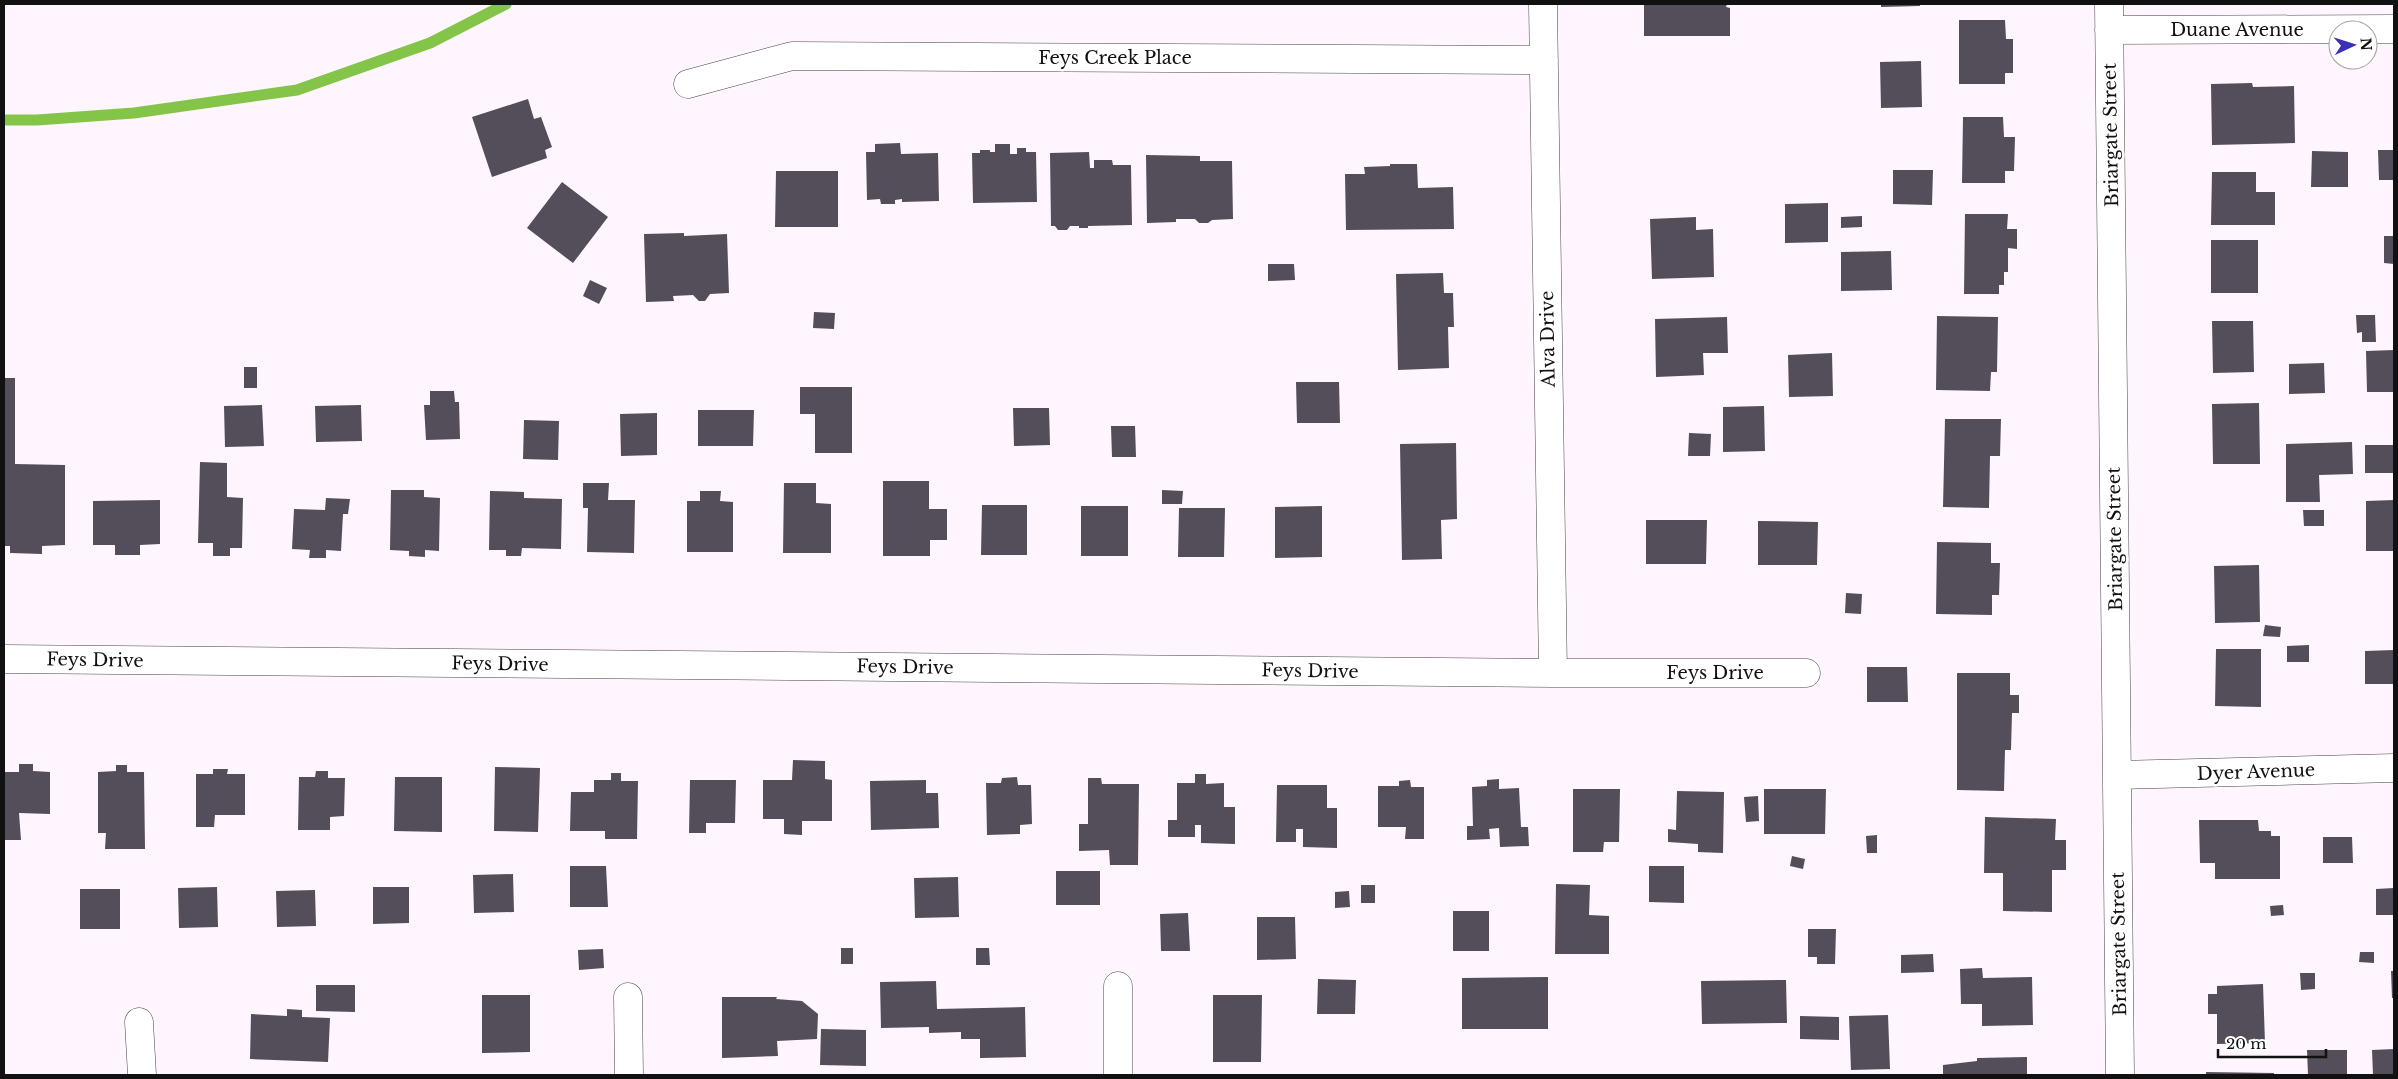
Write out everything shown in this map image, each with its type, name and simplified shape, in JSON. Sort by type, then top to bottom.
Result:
[{"type":"street","name":"Alva Drive","points":[[1544,4],[1552,673]]},
{"type":"street","name":"Duane Avenue","points":[[2109,17],[2394,29]]},
{"type":"street","name":"Briargate Street","points":[[2109,17],[2120,1075]]},
{"type":"street","name":"Feys Creek Place","points":[[688,84],[792,56],[1544,60]]},
{"type":"street","name":"Feys Drive","points":[[4,659],[1552,673],[1806,673]]},
{"type":"street","name":"Dyer Avenue","points":[[2117,775],[2394,768]]},
{"type":"street","points":[[1118,986],[1118,1075]]},
{"type":"street","points":[[628,997],[629,1075]]},
{"type":"street","points":[[139,1022],[142,1075]]},
{"type":"building","points":[[1644,4],[1727,4],[1726,7],[1730,8],[1730,36],[1644,36]]},
{"type":"building","points":[[1881,4],[1920,4],[1920,6],[1881,7]]},
{"type":"building","points":[[1959,20],[2005,20],[2006,39],[2013,39],[2013,73],[2005,73],[2005,84],[1959,84]]},
{"type":"building","points":[[1921,61],[1922,107],[1881,108],[1880,62]]},
{"type":"building","points":[[2252,83],[2253,87],[2294,86],[2295,143],[2212,145],[2211,84]]},
{"type":"building","points":[[528,99],[534,119],[541,117],[552,147],[545,150],[547,158],[492,177],[472,117]]},
{"type":"building","points":[[1963,117],[2003,117],[2004,137],[2015,137],[2014,171],[2005,171],[2005,183],[1962,183]]},
{"type":"building","points":[[900,143],[901,154],[938,153],[939,201],[902,202],[902,199],[895,200],[895,204],[881,204],[880,199],[867,200],[866,152],[875,152],[875,144]]},
{"type":"building","points":[[995,144],[1010,144],[1010,154],[1017,154],[1017,148],[1026,148],[1026,152],[1036,152],[1037,202],[973,203],[972,153],[980,153],[980,150],[995,152]]},
{"type":"building","points":[[2378,150],[2394,150],[2394,180],[2379,180]]},
{"type":"building","points":[[2312,151],[2348,152],[2348,187],[2311,187]]},
{"type":"building","points":[[1089,152],[1090,168],[1094,168],[1094,160],[1112,160],[1113,165],[1131,165],[1132,225],[1088,226],[1088,228],[1070,226],[1067,230],[1058,230],[1055,226],[1051,226],[1050,153]]},
{"type":"building","points":[[1146,155],[1200,156],[1200,161],[1232,161],[1233,219],[1212,220],[1208,223],[1199,223],[1195,219],[1176,219],[1176,222],[1147,223]]},
{"type":"building","points":[[1390,164],[1417,164],[1418,188],[1453,187],[1454,229],[1346,230],[1345,174],[1365,174],[1364,167],[1390,166]]},
{"type":"building","points":[[1893,170],[1933,170],[1932,205],[1893,204]]},
{"type":"building","points":[[776,171],[838,171],[838,227],[775,227]]},
{"type":"building","points":[[2212,172],[2256,172],[2256,192],[2275,192],[2275,225],[2211,225]]},
{"type":"building","points":[[562,182],[608,217],[573,263],[527,228]]},
{"type":"building","points":[[1828,203],[1828,242],[1785,243],[1785,204]]},
{"type":"building","points":[[1965,214],[2008,214],[2007,229],[2017,229],[2017,249],[2008,248],[2008,272],[2004,272],[2004,285],[1999,285],[1999,294],[1964,294]]},
{"type":"building","points":[[1862,216],[1862,227],[1841,228],[1841,217]]},
{"type":"building","points":[[1696,217],[1696,230],[1713,229],[1714,277],[1652,279],[1650,219]]},
{"type":"building","points":[[684,233],[684,236],[727,234],[729,293],[710,294],[705,301],[699,301],[693,295],[673,296],[674,301],[646,302],[644,234]]},
{"type":"building","points":[[2384,236],[2394,236],[2394,264],[2384,263]]},
{"type":"building","points":[[2211,240],[2258,240],[2258,293],[2211,293]]},
{"type":"building","points":[[1891,251],[1892,290],[1841,291],[1841,252]]},
{"type":"building","points":[[1268,264],[1294,264],[1295,280],[1268,281]]},
{"type":"building","points":[[1443,273],[1444,293],[1453,293],[1454,327],[1448,327],[1449,368],[1398,370],[1396,274]]},
{"type":"building","points":[[590,280],[607,288],[599,304],[583,296]]},
{"type":"building","points":[[814,312],[835,313],[834,329],[813,328]]},
{"type":"building","points":[[2356,315],[2375,315],[2376,342],[2362,342],[2362,332],[2357,333]]},
{"type":"building","points":[[1937,316],[1998,317],[1997,372],[1991,372],[1990,391],[1936,390]]},
{"type":"building","points":[[1727,317],[1728,353],[1703,353],[1704,375],[1656,377],[1655,319]]},
{"type":"building","points":[[2212,321],[2253,321],[2254,372],[2213,373]]},
{"type":"building","points":[[2394,350],[2394,392],[2367,392],[2366,351]]},
{"type":"building","points":[[1832,353],[1833,396],[1789,397],[1788,355]]},
{"type":"building","points":[[2324,363],[2325,393],[2289,394],[2289,364]]},
{"type":"building","points":[[244,367],[257,367],[257,388],[244,388]]},
{"type":"building","points":[[4,378],[15,378],[15,464],[65,465],[65,545],[42,546],[42,554],[10,553],[10,546],[4,546]]},
{"type":"building","points":[[1296,382],[1339,382],[1340,423],[1297,423]]},
{"type":"building","points":[[800,387],[852,387],[852,453],[815,453],[815,414],[800,414]]},
{"type":"building","points":[[430,391],[454,391],[455,402],[459,402],[460,439],[426,440],[424,405],[430,405]]},
{"type":"building","points":[[2259,403],[2260,464],[2213,464],[2212,404]]},
{"type":"building","points":[[262,405],[264,446],[225,447],[224,406]]},
{"type":"building","points":[[361,405],[362,441],[316,442],[315,406]]},
{"type":"building","points":[[1764,406],[1765,451],[1723,452],[1723,407]]},
{"type":"building","points":[[1013,408],[1049,408],[1050,445],[1014,446]]},
{"type":"building","points":[[698,410],[754,410],[753,446],[698,446]]},
{"type":"building","points":[[657,413],[657,455],[621,456],[620,414]]},
{"type":"building","points":[[1945,419],[2001,419],[2000,456],[1990,456],[1989,508],[1943,507]]},
{"type":"building","points":[[524,420],[559,421],[558,460],[523,459]]},
{"type":"building","points":[[1111,426],[1135,426],[1136,457],[1112,457]]},
{"type":"building","points":[[1689,433],[1711,434],[1710,456],[1688,456]]},
{"type":"building","points":[[2352,442],[2353,474],[2319,475],[2320,502],[2286,502],[2286,444]]},
{"type":"building","points":[[1456,443],[1457,519],[1441,520],[1442,559],[1402,560],[1400,444]]},
{"type":"building","points":[[2365,445],[2394,445],[2394,473],[2365,473]]},
{"type":"building","points":[[200,462],[227,463],[227,497],[243,498],[242,548],[230,548],[230,556],[213,556],[213,543],[198,543]]},
{"type":"building","points":[[883,481],[929,481],[929,509],[947,509],[947,540],[930,540],[930,556],[883,556]]},
{"type":"building","points":[[583,483],[609,483],[608,500],[635,500],[634,553],[587,552],[588,508],[583,508]]},
{"type":"building","points":[[784,483],[816,483],[816,503],[831,504],[831,553],[783,553]]},
{"type":"building","points":[[391,490],[424,490],[424,497],[440,498],[439,551],[425,550],[425,557],[409,556],[409,551],[390,550]]},
{"type":"building","points":[[1162,490],[1183,491],[1182,504],[1162,504]]},
{"type":"building","points":[[490,491],[524,492],[524,498],[562,499],[561,549],[522,548],[521,556],[506,556],[506,550],[489,550]]},
{"type":"building","points":[[700,491],[721,491],[720,501],[733,502],[733,552],[687,552],[687,501],[700,501]]},
{"type":"building","points":[[326,498],[350,499],[348,514],[343,514],[341,551],[326,550],[326,558],[309,558],[310,550],[292,549],[294,509],[325,510]]},
{"type":"building","points":[[160,500],[160,544],[140,545],[140,555],[115,555],[115,545],[93,545],[93,501]]},
{"type":"building","points":[[2394,500],[2394,551],[2366,551],[2366,501]]},
{"type":"building","points":[[982,505],[1027,505],[1027,555],[981,555]]},
{"type":"building","points":[[1081,506],[1128,506],[1128,556],[1081,556]]},
{"type":"building","points":[[1322,506],[1322,557],[1275,558],[1275,507]]},
{"type":"building","points":[[1179,508],[1225,508],[1224,557],[1178,557]]},
{"type":"building","points":[[2303,510],[2324,510],[2324,526],[2304,526]]},
{"type":"building","points":[[1646,520],[1707,520],[1706,564],[1646,564]]},
{"type":"building","points":[[1758,521],[1818,522],[1817,565],[1758,565]]},
{"type":"building","points":[[1937,542],[1991,543],[1991,563],[2000,563],[1999,595],[1992,595],[1992,615],[1936,614]]},
{"type":"building","points":[[2259,565],[2260,622],[2215,623],[2214,566]]},
{"type":"building","points":[[1846,593],[1862,594],[1861,614],[1845,613]]},
{"type":"building","points":[[2265,625],[2281,627],[2280,637],[2263,636]]},
{"type":"building","points":[[2309,645],[2309,662],[2287,662],[2287,646]]},
{"type":"building","points":[[2216,649],[2261,649],[2261,707],[2215,706]]},
{"type":"building","points":[[2394,650],[2394,684],[2365,684],[2365,651]]},
{"type":"building","points":[[1867,667],[1907,667],[1908,702],[1867,702]]},
{"type":"building","points":[[1957,673],[2010,673],[2010,695],[2019,695],[2019,713],[2012,713],[2011,750],[2005,750],[2004,791],[1957,790]]},
{"type":"building","points":[[793,760],[825,761],[825,779],[832,780],[832,821],[802,821],[802,835],[784,834],[784,819],[763,819],[763,780],[792,780]]},
{"type":"building","points":[[19,764],[33,764],[33,771],[50,772],[50,814],[19,813],[21,840],[4,840],[4,772],[19,772]]},
{"type":"building","points":[[116,765],[127,765],[127,772],[144,772],[145,849],[105,849],[106,833],[98,833],[98,772],[116,771]]},
{"type":"building","points":[[495,767],[540,768],[538,832],[494,831]]},
{"type":"building","points":[[213,769],[228,769],[227,774],[245,774],[245,815],[215,815],[214,827],[196,827],[196,774],[213,774]]},
{"type":"building","points":[[316,771],[328,771],[328,778],[345,778],[344,816],[330,817],[330,830],[298,830],[299,777],[315,777]]},
{"type":"building","points":[[611,773],[621,773],[621,781],[638,781],[637,839],[605,839],[605,831],[570,831],[571,792],[594,792],[594,780],[611,780]]},
{"type":"building","points":[[1195,774],[1206,774],[1206,784],[1224,783],[1224,807],[1235,807],[1235,844],[1201,843],[1201,825],[1195,825],[1195,837],[1168,837],[1168,820],[1177,820],[1177,783],[1195,783]]},
{"type":"building","points":[[395,777],[442,777],[442,832],[394,831]]},
{"type":"building","points":[[1017,777],[1018,785],[1031,785],[1032,824],[1020,825],[1020,834],[987,835],[986,783],[1001,783],[1002,778]]},
{"type":"building","points":[[1088,778],[1101,778],[1102,784],[1139,784],[1138,865],[1110,865],[1109,850],[1079,851],[1079,824],[1088,824]]},
{"type":"building","points":[[1499,779],[1499,789],[1519,788],[1521,827],[1528,827],[1529,846],[1500,847],[1499,828],[1489,829],[1490,839],[1467,840],[1467,826],[1473,826],[1472,787],[1487,786],[1487,780]]},
{"type":"building","points":[[690,780],[736,780],[735,823],[706,823],[706,833],[689,833]]},
{"type":"building","points":[[926,780],[926,793],[938,793],[939,828],[871,830],[870,781]]},
{"type":"building","points":[[1410,780],[1411,787],[1424,787],[1424,839],[1405,839],[1406,827],[1378,827],[1378,786],[1399,786],[1399,781]]},
{"type":"building","points":[[1277,785],[1327,785],[1327,808],[1337,808],[1337,848],[1303,847],[1303,829],[1296,829],[1296,842],[1276,842]]},
{"type":"building","points":[[1573,789],[1620,789],[1619,842],[1604,842],[1603,852],[1573,852]]},
{"type":"building","points":[[1764,789],[1826,789],[1825,834],[1764,834]]},
{"type":"building","points":[[1677,791],[1724,792],[1723,853],[1698,852],[1698,844],[1668,842],[1668,829],[1676,830]]},
{"type":"building","points":[[1758,796],[1759,821],[1746,822],[1744,797]]},
{"type":"building","points":[[1985,817],[2056,819],[2055,840],[2066,840],[2066,870],[2052,870],[2052,912],[2003,911],[2003,873],[1984,873]]},
{"type":"building","points":[[2199,820],[2258,820],[2259,831],[2271,831],[2271,836],[2280,836],[2280,879],[2215,879],[2215,863],[2200,863]]},
{"type":"building","points":[[1877,835],[1877,853],[1867,853],[1866,836]]},
{"type":"building","points":[[2323,837],[2352,837],[2353,863],[2323,863]]},
{"type":"building","points":[[1792,856],[1805,859],[1803,869],[1790,866]]},
{"type":"building","points":[[570,866],[606,866],[608,907],[570,907]]},
{"type":"building","points":[[1649,866],[1684,866],[1684,903],[1649,902]]},
{"type":"building","points":[[1056,871],[1100,871],[1100,905],[1056,905]]},
{"type":"building","points":[[513,874],[514,912],[474,913],[473,875]]},
{"type":"building","points":[[958,877],[959,917],[915,918],[914,878]]},
{"type":"building","points":[[1556,884],[1590,885],[1589,915],[1609,916],[1609,954],[1555,954]]},
{"type":"building","points":[[1361,885],[1375,885],[1375,903],[1361,903]]},
{"type":"building","points":[[217,887],[218,927],[179,928],[178,888]]},
{"type":"building","points":[[373,887],[409,887],[409,923],[373,924]]},
{"type":"building","points":[[2394,888],[2394,915],[2376,915],[2376,889]]},
{"type":"building","points":[[80,889],[120,889],[120,929],[80,929]]},
{"type":"building","points":[[315,890],[316,926],[277,927],[276,891]]},
{"type":"building","points":[[1349,891],[1350,907],[1335,908],[1335,892]]},
{"type":"building","points":[[2283,905],[2284,915],[2271,916],[2270,906]]},
{"type":"building","points":[[1453,911],[1489,911],[1489,951],[1453,951]]},
{"type":"building","points":[[1188,913],[1190,951],[1161,951],[1160,914]]},
{"type":"building","points":[[1257,917],[1295,917],[1296,959],[1257,960]]},
{"type":"building","points":[[1808,929],[1836,929],[1835,964],[1817,964],[1817,957],[1808,957]]},
{"type":"building","points":[[841,948],[853,948],[853,964],[841,964]]},
{"type":"building","points":[[976,948],[989,948],[990,965],[976,965]]},
{"type":"building","points":[[603,949],[604,968],[579,970],[578,950]]},
{"type":"building","points":[[2360,952],[2374,952],[2374,963],[2359,962]]},
{"type":"building","points":[[1933,954],[1934,972],[1901,973],[1901,955]]},
{"type":"building","points":[[1982,968],[1983,978],[2032,977],[2033,1025],[1982,1026],[1982,1004],[1961,1004],[1960,969]]},
{"type":"building","points":[[2391,971],[2394,971],[2394,998],[2392,998]]},
{"type":"building","points":[[2300,973],[2315,973],[2315,989],[2301,990]]},
{"type":"building","points":[[1548,977],[1548,1029],[1462,1029],[1462,978]]},
{"type":"building","points":[[1318,979],[1356,980],[1355,1014],[1317,1014]]},
{"type":"building","points":[[1786,980],[1787,1023],[1702,1024],[1701,981]]},
{"type":"building","points":[[936,981],[937,1009],[1025,1007],[1026,1057],[980,1058],[980,1039],[961,1039],[961,1032],[929,1033],[929,1027],[881,1028],[880,982]]},
{"type":"building","points":[[2263,984],[2265,1043],[2217,1044],[2217,1014],[2208,1014],[2208,994],[2217,994],[2217,986]]},
{"type":"building","points":[[316,985],[355,985],[355,1012],[316,1011]]},
{"type":"building","points":[[482,995],[530,995],[530,1052],[482,1053]]},
{"type":"building","points":[[1213,995],[1262,995],[1261,1062],[1213,1062]]},
{"type":"building","points":[[722,997],[777,997],[776,999],[802,1001],[818,1014],[817,1039],[777,1041],[778,1056],[722,1058]]},
{"type":"building","points":[[287,1009],[302,1010],[302,1017],[330,1018],[328,1062],[250,1059],[251,1014],[287,1016]]},
{"type":"building","points":[[1888,1015],[1890,1069],[1851,1070],[1849,1016]]},
{"type":"building","points":[[1800,1016],[1839,1017],[1839,1040],[1800,1039]]},
{"type":"building","points":[[821,1029],[866,1030],[866,1066],[820,1065]]},
{"type":"building","points":[[2394,1049],[2394,1075],[2373,1075],[2372,1050]]},
{"type":"building","points":[[2307,1050],[2347,1050],[2347,1075],[2308,1075]]},
{"type":"building","points":[[2027,1057],[2027,1075],[1943,1075],[1943,1065],[1977,1061],[1977,1058]]},
{"type":"building","points":[[2206,1072],[2274,1073],[2274,1075],[2206,1075]]},
{"type":"waterway","points":[[4,120],[37,120],[134,113],[297,90],[430,43],[506,4]]}]
